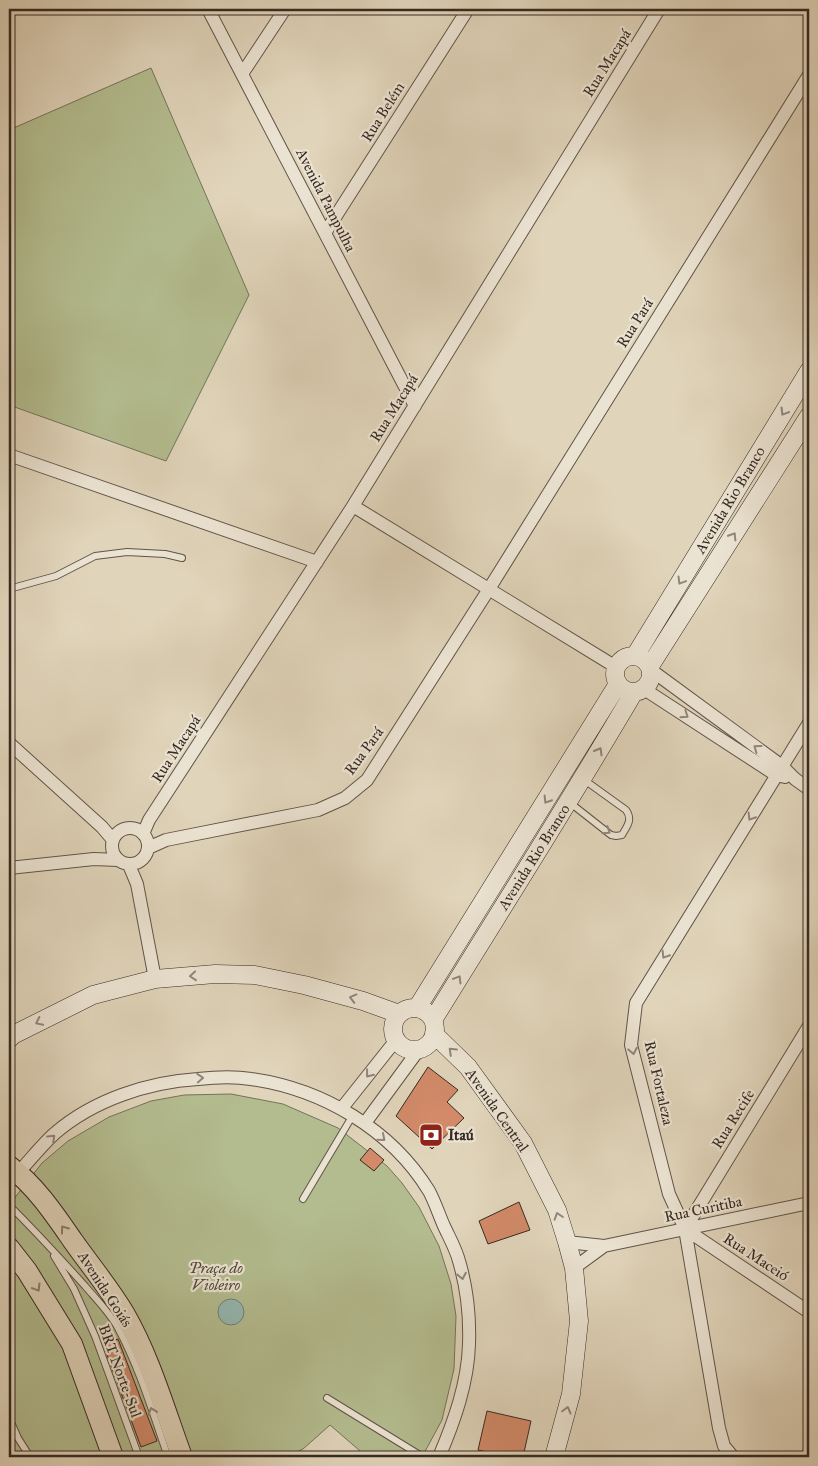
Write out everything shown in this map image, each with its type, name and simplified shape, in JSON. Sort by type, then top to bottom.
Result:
[{"type":"main road","name":"Avenida Goiás","points":[[13,1170],[63,1226],[124,1312],[149,1365],[182,1457]]},
{"type":"main road","points":[[9,1248],[27,1271],[72,1344],[114,1457]]},
{"type":"street","name":"Avenida Pampulha","points":[[208,9],[415,406]]},
{"type":"street","points":[[242,74],[284,9]]},
{"type":"street","name":"Rua Belém","points":[[325,233],[468,9]]},
{"type":"street","name":"Rua Macapá","points":[[122,851],[145,856],[143,838],[149,820],[353,506],[660,9]]},
{"type":"street","name":"Rua Pará","points":[[122,851],[130,828],[143,838],[166,840],[318,810],[345,798],[367,780],[489,589],[809,75]]},
{"type":"street","name":"Avenida Rio Branco","points":[[635,656],[809,371]]},
{"type":"street","name":"Avenida Rio Branco","points":[[628,683],[650,681],[651,668],[809,416]]},
{"type":"street","points":[[9,455],[317,562]]},
{"type":"street","points":[[353,506],[489,589],[628,683],[667,703],[809,788]]},
{"type":"street","points":[[628,683],[624,658],[635,656],[644,659],[651,668],[676,689],[779,771]]},
{"type":"street","name":"Avenida Rio Branco","points":[[433,1027],[583,779],[628,683]]},
{"type":"street","name":"Avenida Rio Branco","points":[[418,1008],[628,683]]},
{"type":"street","points":[[667,703],[676,689]]},
{"type":"street","name":"Rua Fortaleza","points":[[733,1457],[724,1446],[719,1428],[684,1229],[668,1194],[631,1045],[636,1003],[809,723]]},
{"type":"street","points":[[9,743],[102,827],[122,851],[137,884],[155,979]]},
{"type":"street","points":[[9,868],[94,859],[122,851]]},
{"type":"street","points":[[9,1039],[93,995],[155,979],[215,974],[255,975],[304,985],[363,1000],[399,1014]]},
{"type":"street","points":[[365,1123],[420,1048],[431,1040],[433,1027],[430,1015],[418,1008],[410,1008],[399,1014],[395,1020],[393,1027],[396,1040],[407,1048],[420,1048]]},
{"type":"street","name":"Rua Recife","points":[[684,1229],[809,1026]]},
{"type":"street","name":"Avenida Central","points":[[433,1027],[468,1067],[523,1143],[557,1210],[567,1242],[574,1268],[579,1321],[571,1394],[554,1457]]},
{"type":"street","points":[[342,1108],[396,1040]]},
{"type":"street","points":[[13,1170],[54,1134],[75,1119],[104,1103],[147,1087],[182,1080],[250,1078],[295,1089],[342,1108],[365,1123],[400,1153],[429,1192],[459,1260],[468,1304],[469,1345],[463,1390],[452,1428],[439,1457]]},
{"type":"street","name":"Rua Curitiba","points":[[567,1242],[604,1246],[809,1203]]},
{"type":"street","name":"Rua Maceió","points":[[684,1229],[809,1312]]},
{"type":"street","name":"Rua Curitiba","points":[[574,1268],[604,1246]]},
{"type":"lane","points":[[9,589],[56,576],[95,556],[127,552],[165,554],[182,558]]},
{"type":"lane","points":[[568,802],[611,835],[622,835],[630,822],[626,810],[583,779]]},
{"type":"lane","points":[[303,1199],[353,1115]]},
{"type":"lane","name":"BRT Norte-Sul","points":[[9,1205],[46,1242],[118,1327],[143,1386],[168,1457]]},
{"type":"lane","name":"BRT Norte-Sul","points":[[46,1242],[74,1289],[95,1336],[138,1457]]},
{"type":"lane","points":[[327,1398],[423,1457]]},
{"type":"lane","points":[[9,1418],[18,1438],[30,1457]]},
{"type":"green space","points":[[151,68],[249,295],[166,461],[9,405],[9,130]]},
{"type":"green space","name":"Praça do Violeiro","points":[[231,1094],[283,1104],[338,1128],[387,1166],[419,1207],[439,1246],[451,1284],[456,1316],[454,1369],[442,1420],[422,1457],[367,1457],[330,1425],[303,1449],[285,1457],[9,1457],[9,1205],[42,1163],[68,1141],[109,1117],[151,1101],[184,1095]]},
{"type":"water","points":[[231,1299],[240,1303],[244,1312],[240,1321],[231,1325],[222,1321],[218,1312],[222,1303]]},
{"type":"building","points":[[428,1067],[458,1090],[447,1102],[464,1118],[432,1149],[396,1116]]},
{"type":"building","points":[[370,1148],[384,1160],[374,1171],[360,1160]]},
{"type":"building","points":[[519,1202],[530,1230],[488,1244],[479,1221]]},
{"type":"building","points":[[118,1339],[157,1441],[141,1447],[103,1344]]},
{"type":"building","points":[[487,1411],[531,1421],[523,1457],[490,1457],[491,1453],[478,1450]]},
{"type":"place","name":"Itaú","points":[[431,1135]]}]
